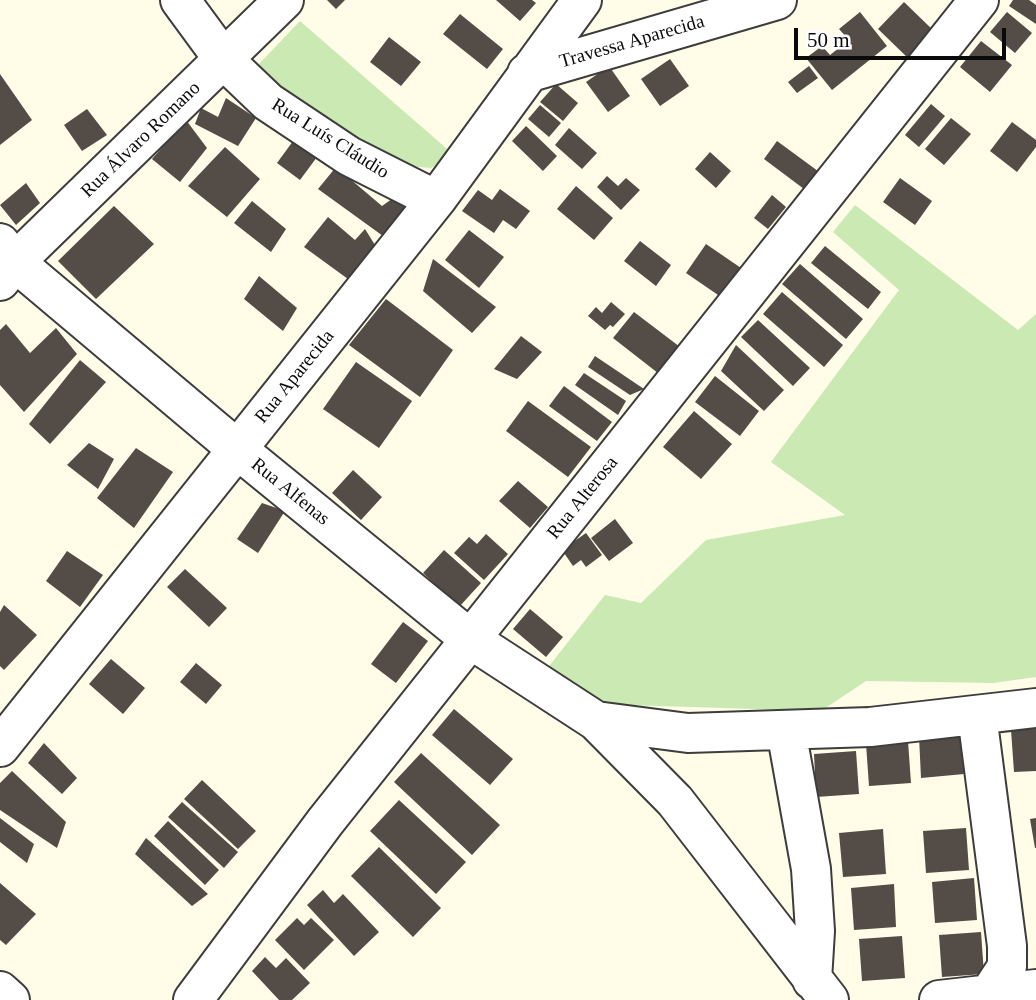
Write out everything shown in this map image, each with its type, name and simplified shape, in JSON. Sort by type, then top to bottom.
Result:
[{"type":"street","name":"Rua Luís Cláudio","points":[[180,0],[224,60],[279,110],[349,156],[436,200]]},
{"type":"street","name":"Rua Álvaro Romano","points":[[5,262],[224,60],[284,0]]},
{"type":"street","name":"Rua Aparecida","points":[[0,747],[436,200],[582,0]]},
{"type":"street","name":"Travessa Aparecida","points":[[527,73],[777,0]]},
{"type":"street","name":"Rua Alterosa","points":[[193,1000],[325,822],[979,0]]},
{"type":"street","name":"Rua Alfenas","points":[[5,262],[470,639],[596,722]]},
{"type":"street","points":[[596,722],[688,733],[786,730],[870,727],[1036,708]]},
{"type":"street","points":[[977,715],[1007,946],[1007,967],[990,993]]},
{"type":"street","points":[[596,722],[675,801],[821,990]]},
{"type":"street","points":[[786,730],[811,869],[821,990]]},
{"type":"street","points":[[939,1000],[1036,989]]},
{"type":"street","points":[[0,991],[10,1000]]},
{"type":"green space","points":[[300,21],[454,155],[431,168],[409,166],[333,137],[256,78],[258,65]]},
{"type":"green space","points":[[855,205],[1018,330],[1036,314],[1036,677],[993,683],[866,681],[821,711],[593,704],[546,670],[605,595],[641,603],[706,540],[845,515],[771,462],[899,290],[833,232]]},
{"type":"building","points":[[327,0],[345,0],[336,9]]},
{"type":"building","points":[[496,0],[532,0],[536,3],[520,21]]},
{"type":"building","points":[[1013,0],[1029,0],[1036,5],[1036,24],[1009,6]]},
{"type":"building","points":[[904,2],[936,33],[910,60],[878,29]]},
{"type":"building","points":[[860,12],[887,46],[832,90],[806,58],[822,46],[830,55],[849,40],[839,29]]},
{"type":"building","points":[[1007,12],[1032,33],[1015,53],[990,32]]},
{"type":"building","points":[[460,14],[503,49],[487,69],[443,34]]},
{"type":"building","points":[[389,37],[421,62],[401,86],[370,62]]},
{"type":"building","points":[[981,41],[1012,65],[990,92],[960,67]]},
{"type":"building","points":[[670,59],[689,86],[660,106],[641,79]]},
{"type":"building","points":[[609,66],[630,96],[608,112],[586,82]]},
{"type":"building","points":[[809,66],[818,78],[797,93],[788,82]]},
{"type":"building","points":[[0,74],[32,120],[0,145]]},
{"type":"building","points":[[556,84],[578,103],[563,121],[540,102]]},
{"type":"building","points":[[226,98],[256,118],[238,146],[195,124],[201,108],[218,117]]},
{"type":"building","points":[[931,104],[945,116],[919,147],[905,135]]},
{"type":"building","points":[[540,105],[561,123],[549,137],[528,119]]},
{"type":"building","points":[[87,109],[107,135],[82,151],[64,125]]},
{"type":"building","points":[[951,118],[971,134],[944,165],[925,149]]},
{"type":"building","points":[[186,120],[207,148],[180,182],[152,159]]},
{"type":"building","points":[[1012,122],[1036,140],[1036,147],[1017,172],[990,151]]},
{"type":"building","points":[[526,126],[557,156],[543,171],[512,141]]},
{"type":"building","points":[[569,128],[597,153],[582,169],[555,145]]},
{"type":"building","points":[[296,137],[320,153],[300,180],[277,163]]},
{"type":"building","points":[[777,141],[822,174],[808,192],[764,159]]},
{"type":"building","points":[[225,147],[260,179],[227,217],[188,186]]},
{"type":"building","points":[[710,152],[731,171],[716,188],[695,169]]},
{"type":"building","points":[[336,167],[382,206],[396,196],[405,207],[383,236],[318,189]]},
{"type":"building","points":[[607,176],[618,186],[626,178],[640,190],[621,210],[597,187]]},
{"type":"building","points":[[900,178],[932,201],[915,225],[883,202]]},
{"type":"building","points":[[26,183],[40,203],[16,225],[0,205]]},
{"type":"building","points":[[576,186],[613,218],[594,240],[557,209]]},
{"type":"building","points":[[500,189],[530,211],[516,229],[503,220],[494,233],[462,211],[478,190],[492,200]]},
{"type":"building","points":[[772,195],[786,207],[768,229],[754,218]]},
{"type":"building","points":[[252,201],[286,229],[271,252],[234,223]]},
{"type":"building","points":[[114,206],[154,244],[96,299],[58,261]]},
{"type":"building","points":[[328,217],[355,240],[365,229],[375,245],[348,279],[304,247]]},
{"type":"building","points":[[469,230],[504,257],[479,288],[445,260]]},
{"type":"building","points":[[640,241],[671,265],[656,286],[624,261]]},
{"type":"building","points":[[706,244],[741,268],[721,297],[686,273]]},
{"type":"building","points":[[825,246],[881,292],[868,309],[811,263]]},
{"type":"building","points":[[433,259],[496,307],[472,333],[423,291]]},
{"type":"building","points":[[800,264],[863,319],[846,339],[782,284]]},
{"type":"building","points":[[259,276],[297,308],[283,331],[244,299]]},
{"type":"building","points":[[782,292],[843,345],[824,367],[763,314]]},
{"type":"building","points":[[386,299],[453,350],[420,397],[349,345]]},
{"type":"building","points":[[611,302],[625,314],[613,327],[610,325],[605,330],[588,316],[596,307],[602,313]]},
{"type":"building","points":[[634,312],[684,350],[663,377],[613,338]]},
{"type":"building","points":[[758,320],[810,368],[793,386],[741,337]]},
{"type":"building","points":[[6,324],[30,353],[56,328],[77,354],[24,412],[0,385],[0,330]]},
{"type":"building","points":[[521,336],[542,352],[517,379],[494,369]]},
{"type":"building","points":[[736,345],[784,390],[764,411],[721,371]]},
{"type":"building","points":[[595,356],[644,389],[630,395],[588,367]]},
{"type":"building","points":[[80,360],[106,382],[50,444],[29,424]]},
{"type":"building","points":[[356,362],[412,401],[379,448],[323,409]]},
{"type":"building","points":[[584,373],[626,401],[618,415],[575,385]]},
{"type":"building","points":[[715,376],[759,411],[740,436],[695,402]]},
{"type":"building","points":[[564,386],[612,422],[597,441],[549,406]]},
{"type":"building","points":[[528,401],[591,447],[568,477],[506,431]]},
{"type":"building","points":[[694,411],[732,444],[701,479],[663,447]]},
{"type":"building","points":[[89,443],[114,459],[98,489],[67,465]]},
{"type":"building","points":[[136,448],[173,472],[134,528],[97,498]]},
{"type":"building","points":[[353,470],[382,497],[361,520],[332,493]]},
{"type":"building","points":[[518,481],[548,507],[530,528],[499,501]]},
{"type":"building","points":[[262,503],[285,511],[258,553],[237,539]]},
{"type":"building","points":[[615,519],[633,543],[609,561],[591,538]]},
{"type":"building","points":[[586,533],[602,555],[586,567],[581,560],[573,566],[562,550]]},
{"type":"building","points":[[486,534],[508,554],[484,580],[454,553],[469,537],[477,544]]},
{"type":"building","points":[[444,550],[481,583],[459,607],[423,573]]},
{"type":"building","points":[[67,551],[103,575],[80,607],[46,581]]},
{"type":"building","points":[[185,569],[227,608],[209,627],[167,587]]},
{"type":"building","points":[[4,605],[37,635],[4,670],[0,666],[0,612]]},
{"type":"building","points":[[530,609],[563,637],[546,657],[513,629]]},
{"type":"building","points":[[403,622],[428,641],[396,683],[371,664]]},
{"type":"building","points":[[111,659],[145,688],[123,714],[89,684]]},
{"type":"building","points":[[196,663],[222,685],[206,704],[180,682]]},
{"type":"building","points":[[454,709],[513,759],[490,785],[432,735]]},
{"type":"building","points":[[1036,729],[1036,771],[1014,772],[1011,730]]},
{"type":"building","points":[[961,733],[964,774],[921,778],[919,736]]},
{"type":"building","points":[[908,741],[911,783],[869,786],[866,744]]},
{"type":"building","points":[[44,743],[77,778],[62,794],[28,763]]},
{"type":"building","points":[[856,751],[859,794],[816,797],[814,754]]},
{"type":"building","points":[[421,753],[500,825],[472,855],[394,782]]},
{"type":"building","points":[[12,771],[66,822],[57,848],[0,810],[0,783]]},
{"type":"building","points":[[202,780],[256,831],[238,849],[184,799]]},
{"type":"building","points":[[399,800],[466,862],[436,894],[370,831]]},
{"type":"building","points":[[182,802],[238,852],[224,868],[168,817]]},
{"type":"building","points":[[0,818],[34,844],[27,863],[0,842]]},
{"type":"building","points":[[1036,818],[1036,848],[1035,848],[1030,819]]},
{"type":"building","points":[[168,821],[219,870],[205,885],[154,836]]},
{"type":"building","points":[[966,828],[969,870],[926,873],[923,831]]},
{"type":"building","points":[[883,829],[886,874],[843,877],[839,833]]},
{"type":"building","points":[[146,838],[208,894],[192,906],[135,854]]},
{"type":"building","points":[[379,847],[441,908],[413,937],[351,876]]},
{"type":"building","points":[[974,878],[977,920],[935,923],[932,882]]},
{"type":"building","points":[[0,883],[36,914],[6,945],[0,940]]},
{"type":"building","points":[[894,884],[896,927],[854,930],[851,888]]},
{"type":"building","points":[[323,890],[334,903],[343,894],[379,932],[354,956],[307,905]]},
{"type":"building","points":[[297,918],[304,925],[311,918],[334,940],[304,970],[275,940]]},
{"type":"building","points":[[981,932],[984,974],[942,977],[939,935]]},
{"type":"building","points":[[902,936],[905,978],[862,981],[859,939]]},
{"type":"building","points":[[265,957],[276,968],[286,958],[310,983],[292,1000],[279,1000],[252,971]]}]
